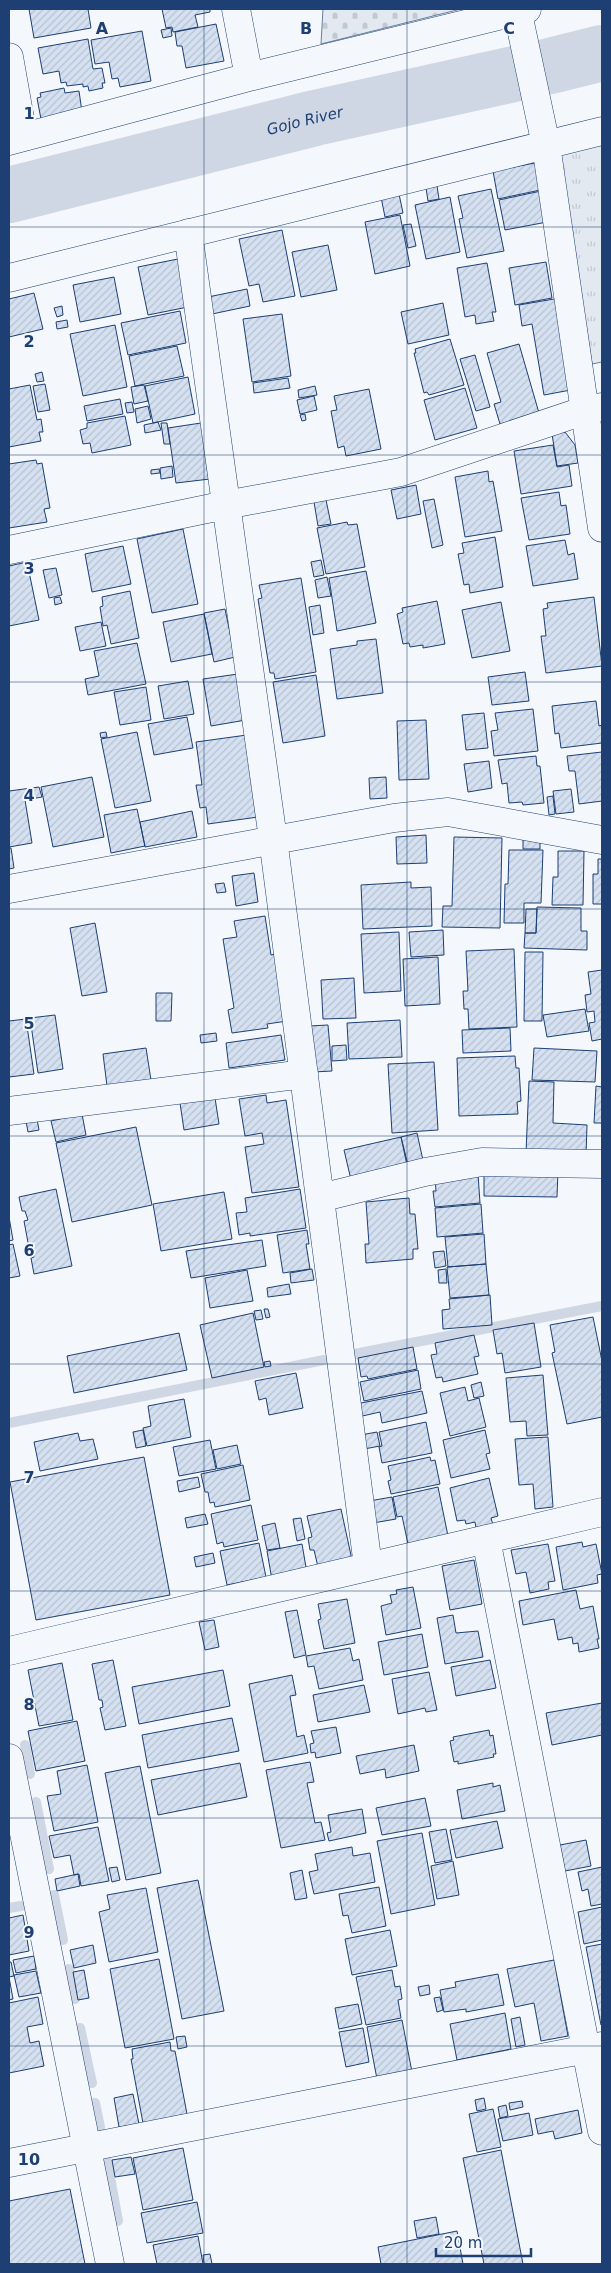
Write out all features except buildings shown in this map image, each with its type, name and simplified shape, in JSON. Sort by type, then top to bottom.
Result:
[{"type":"street","points":[[236,9],[249,77]]},
{"type":"street","points":[[9,57],[16,139],[249,77],[520,15],[594,408],[602,528]]},
{"type":"street","points":[[9,278],[188,233],[544,137],[602,131]]},
{"type":"street","points":[[188,233],[273,839],[368,1566]]},
{"type":"street","points":[[9,550],[226,505],[401,472],[594,408]]},
{"type":"street","points":[[9,889],[273,839],[394,818],[448,812],[602,840]]},
{"type":"street","points":[[9,1110],[304,1074]]},
{"type":"street","points":[[320,1198],[425,1172],[482,1162],[602,1164]]},
{"type":"street","points":[[9,1651],[602,1512]]},
{"type":"street","points":[[486,1539],[594,2047],[602,2131]]},
{"type":"street","points":[[9,1758],[110,2264]]},
{"type":"street","points":[[9,2163],[594,2047]]},
{"type":"green space","points":[[323,9],[461,9],[321,44]]},
{"type":"green space","points":[[602,142],[602,362],[592,364],[559,158],[564,151]]},
{"type":"waterway","name":"Gojo River","points":[[9,195],[315,118],[602,53]]},
{"type":"waterway","points":[[349,1355],[602,1306]]},
{"type":"waterway","points":[[9,1423],[324,1360]]},
{"type":"waterway","points":[[25,1745],[30,1774]]},
{"type":"waterway","points":[[36,1802],[49,1869]]},
{"type":"waterway","points":[[54,1895],[63,1940]]},
{"type":"waterway","points":[[9,1908],[21,1906]]},
{"type":"waterway","points":[[69,1969],[75,1999]]},
{"type":"waterway","points":[[80,2028],[92,2083]]},
{"type":"waterway","points":[[95,2103],[100,2127]]},
{"type":"waterway","points":[[107,2161],[118,2221]]}]
